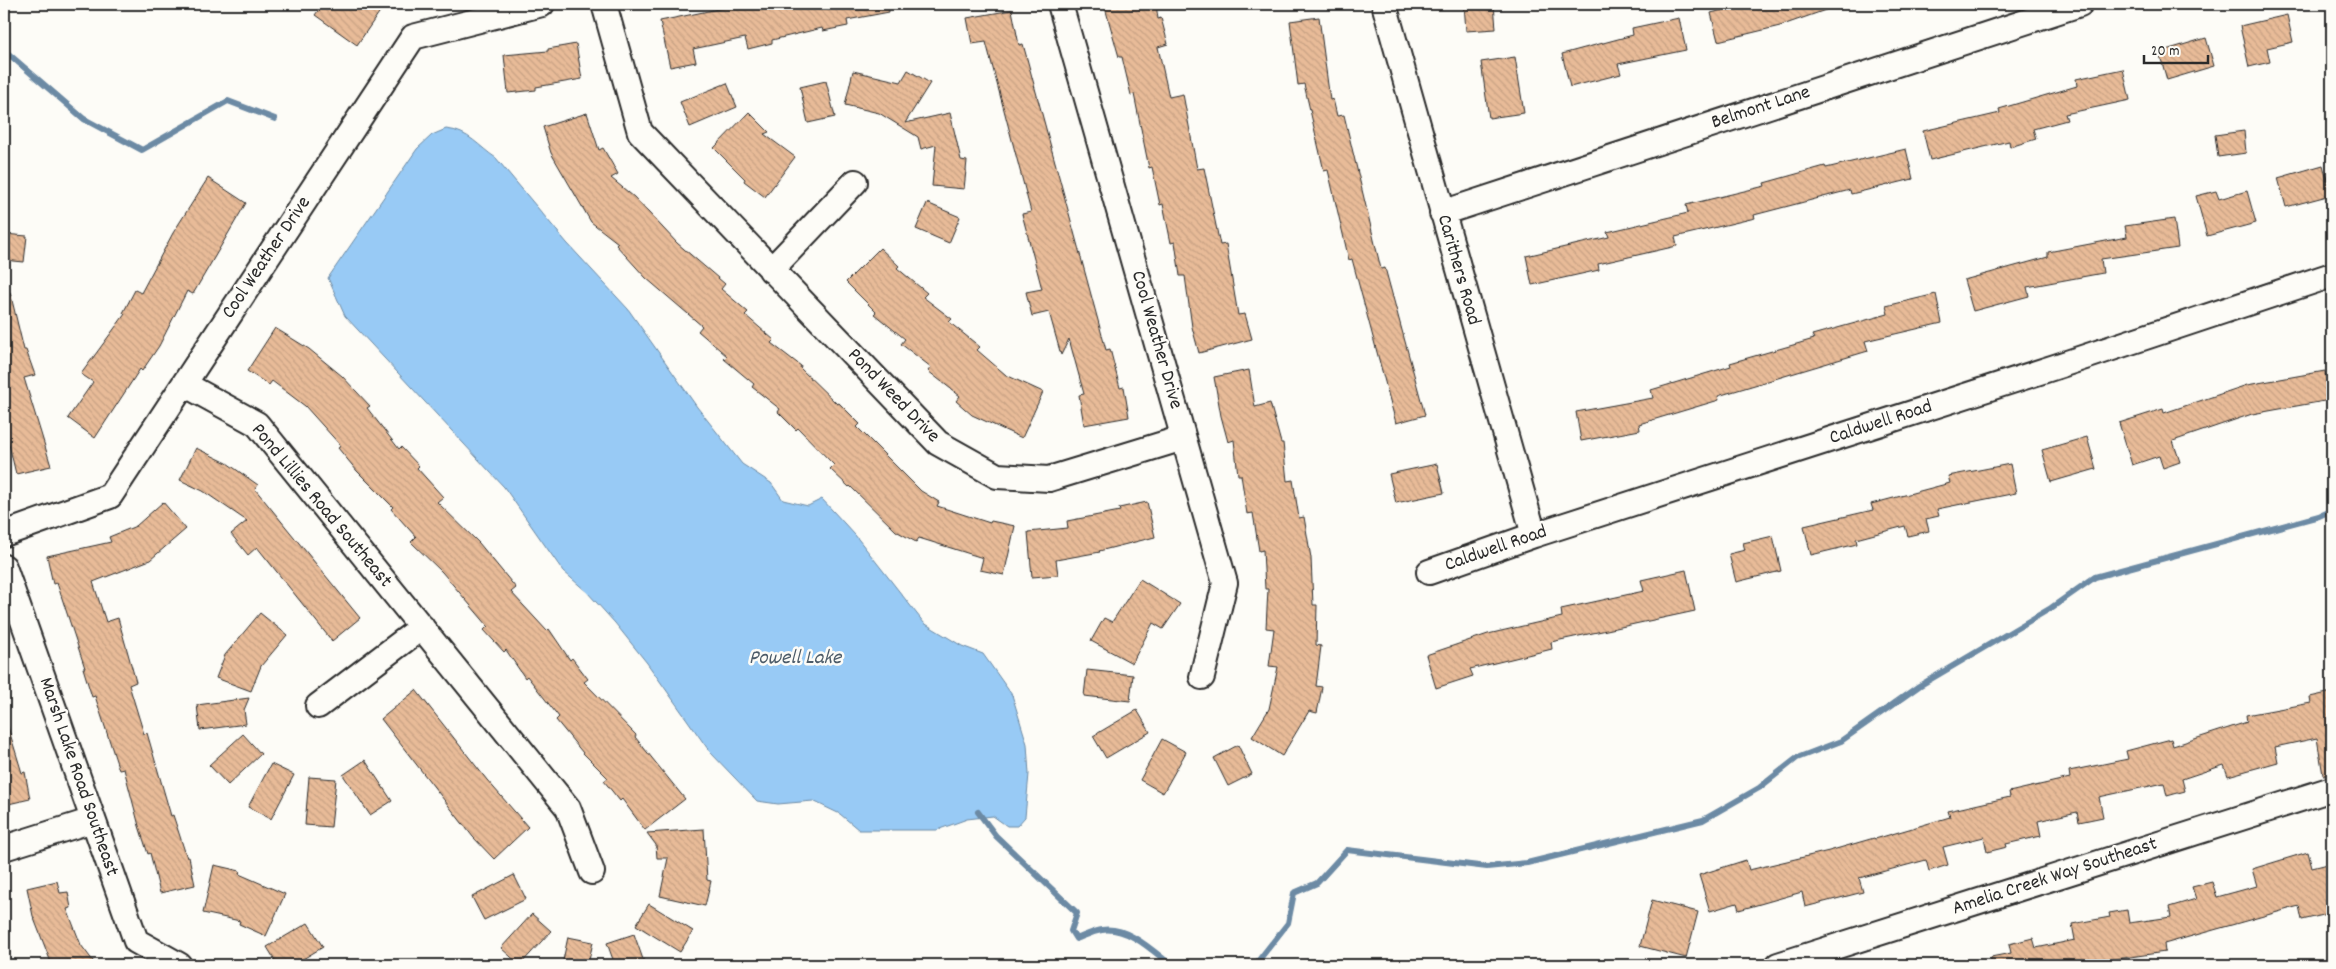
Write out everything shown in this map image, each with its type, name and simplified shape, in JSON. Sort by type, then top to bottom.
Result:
[{"type":"street","name":"Cool Weather Drive","points":[[4,534],[110,496],[413,37],[542,4]]},
{"type":"street","name":"Pond Weed Drive","points":[[604,4],[640,132],[938,444],[997,476],[1049,479],[1184,438]]},
{"type":"street","name":"Cool Weather Drive","points":[[1060,4],[1225,583],[1202,677]]},
{"type":"street","name":"Carithers Road","points":[[1384,4],[1534,535]]},
{"type":"street","name":"Belmont Lane","points":[[1442,213],[2080,4]]},
{"type":"street","points":[[771,270],[855,182]]},
{"type":"street","name":"Caldwell Road","points":[[1429,572],[1534,535],[2058,366],[2332,275]]},
{"type":"street","name":"Pond Lillies Road Southeast","points":[[184,384],[257,424],[568,808],[592,872]]},
{"type":"street","name":"Marsh Lake Road Southeast","points":[[4,567],[136,941],[179,965]]},
{"type":"street","points":[[318,706],[422,627]]},
{"type":"street","name":"Amelia Creek Way Southeast","points":[[1778,965],[2332,789]]},
{"type":"street","points":[[4,848],[93,820]]},
{"type":"water","name":"Powell Lake","points":[[446,129],[454,130],[467,136],[496,158],[567,243],[628,309],[697,407],[742,464],[771,483],[783,500],[808,506],[822,499],[855,535],[924,623],[962,646],[983,654],[1012,695],[1027,744],[1029,774],[1025,817],[1017,826],[1007,826],[993,816],[967,819],[937,830],[859,830],[840,814],[813,801],[778,804],[757,801],[710,752],[647,663],[615,623],[587,592],[563,571],[504,487],[345,316],[328,278],[417,149],[432,135]]},
{"type":"building","points":[[323,4],[385,4],[357,45],[315,15]]},
{"type":"building","points":[[742,4],[888,4],[889,12],[847,20],[848,26],[823,31],[822,28],[772,40],[772,43],[748,49],[745,38],[693,49],[696,62],[670,67],[660,21]]},
{"type":"building","points":[[1104,4],[1156,4],[1158,19],[1161,18],[1168,44],[1158,47],[1169,97],[1183,94],[1197,169],[1204,168],[1220,245],[1226,244],[1238,315],[1245,314],[1252,339],[1199,353],[1192,327],[1185,276],[1180,276],[1175,242],[1171,243],[1163,204],[1160,205],[1152,167],[1149,168],[1134,94],[1131,95],[1122,57],[1119,57]]},
{"type":"building","points":[[1464,4],[1494,4],[1496,29],[1466,31]]},
{"type":"building","points":[[1738,4],[1833,4],[1834,7],[1780,26],[1718,41],[1711,13],[1739,6]]},
{"type":"building","points":[[1012,10],[1019,45],[1023,44],[1106,350],[1110,349],[1120,388],[1124,387],[1129,417],[1084,425],[1079,395],[1084,394],[1069,339],[1061,355],[1049,312],[1032,316],[1026,292],[1042,289],[1022,214],[1031,212],[986,42],[972,44],[967,18]]},
{"type":"building","points":[[2287,15],[2293,42],[2267,48],[2270,62],[2249,67],[2240,26]]},
{"type":"building","points":[[1319,17],[1330,100],[1333,99],[1337,116],[1344,115],[1381,269],[1385,268],[1425,415],[1396,423],[1352,259],[1349,260],[1328,170],[1324,171],[1304,84],[1298,85],[1290,21]]},
{"type":"building","points":[[1679,18],[1686,50],[1618,64],[1621,74],[1570,87],[1562,54],[1633,35],[1632,28]]},
{"type":"building","points":[[2206,38],[2214,66],[2167,80],[2159,52]]},
{"type":"building","points":[[576,44],[582,79],[536,87],[536,90],[508,93],[504,55],[548,51],[548,49]]},
{"type":"building","points":[[1515,57],[1524,113],[1489,118],[1481,62]]},
{"type":"building","points":[[2123,69],[2130,100],[2065,114],[2067,120],[2033,129],[2036,139],[2010,147],[2009,141],[1930,160],[1923,131],[2000,113],[1999,109],[2077,86],[2076,79]]},
{"type":"building","points":[[908,70],[930,83],[905,123],[950,113],[961,160],[967,161],[964,189],[932,186],[936,145],[921,149],[918,137],[879,113],[845,105],[853,71],[901,82]]},
{"type":"building","points":[[826,81],[835,117],[808,123],[800,87]]},
{"type":"building","points":[[727,83],[737,107],[690,127],[680,102]]},
{"type":"building","points":[[749,112],[769,132],[764,134],[795,157],[765,197],[744,181],[745,179],[714,148]]},
{"type":"building","points":[[587,113],[599,150],[603,148],[618,174],[611,178],[634,197],[677,243],[725,284],[721,289],[748,312],[745,315],[774,340],[771,343],[801,366],[800,368],[837,404],[839,403],[860,424],[857,427],[921,491],[939,502],[937,506],[990,523],[991,521],[1015,526],[1004,575],[980,570],[983,558],[919,538],[916,542],[896,531],[830,469],[834,465],[798,428],[796,430],[778,412],[780,409],[752,387],[754,384],[724,359],[727,356],[698,331],[702,326],[646,278],[616,245],[618,243],[591,222],[551,153],[543,127]]},
{"type":"building","points":[[2244,131],[2246,153],[2218,157],[2215,135]]},
{"type":"building","points":[[1906,149],[1913,179],[1851,194],[1850,190],[1754,215],[1755,218],[1675,237],[1677,246],[1598,264],[1599,270],[1532,285],[1526,256],[1609,237],[1607,232],[1688,213],[1686,205],[1765,186],[1764,183],[1825,166],[1826,168]]},
{"type":"building","points":[[2323,165],[2331,195],[2286,207],[2278,178]]},
{"type":"building","points":[[208,178],[246,203],[193,294],[187,291],[159,346],[142,371],[140,369],[95,438],[68,418],[93,382],[81,374],[125,314],[123,313],[135,290],[141,293],[173,233]]},
{"type":"building","points":[[2216,191],[2219,199],[2247,191],[2256,223],[2207,236],[2196,196]]},
{"type":"building","points":[[927,203],[960,217],[949,243],[916,229]]},
{"type":"building","points":[[2174,219],[2178,248],[2101,259],[2103,273],[2027,287],[2029,296],[1973,311],[1964,280],[2048,257],[2048,252],[2127,237],[2125,226]]},
{"type":"building","points":[[4,234],[27,236],[24,262],[4,260]]},
{"type":"building","points":[[880,248],[899,266],[897,268],[927,293],[923,297],[952,319],[949,322],[980,347],[977,350],[1006,375],[1043,392],[1022,438],[972,415],[956,401],[960,396],[928,371],[931,367],[901,344],[905,339],[874,314],[876,312],[846,282]]},
{"type":"building","points":[[10,292],[24,350],[26,350],[35,375],[24,378],[51,466],[16,474],[7,436],[4,437],[4,293]]},
{"type":"building","points":[[1936,294],[1942,323],[1865,341],[1868,351],[1718,396],[1719,400],[1639,424],[1640,430],[1581,441],[1576,412],[1653,398],[1651,390],[1731,366],[1730,363],[1814,339],[1812,335],[1888,314],[1886,306]]},
{"type":"building","points":[[275,328],[309,349],[342,376],[370,406],[367,408],[399,449],[401,447],[419,466],[417,468],[443,497],[437,502],[479,543],[516,588],[511,592],[547,631],[549,629],[570,660],[572,658],[588,679],[584,682],[636,735],[635,737],[685,799],[645,830],[622,799],[620,801],[604,781],[608,778],[583,753],[556,720],[559,717],[527,676],[525,678],[506,650],[504,652],[484,630],[488,626],[442,572],[411,542],[416,537],[391,509],[393,507],[357,471],[338,448],[341,446],[305,406],[272,381],[269,385],[247,371]]},
{"type":"building","points":[[1249,370],[1255,407],[1270,403],[1281,443],[1283,443],[1287,481],[1293,480],[1299,518],[1304,517],[1311,558],[1313,605],[1317,605],[1316,645],[1321,646],[1316,686],[1322,687],[1317,713],[1309,711],[1282,756],[1252,737],[1269,709],[1278,667],[1269,666],[1274,629],[1266,628],[1268,589],[1265,589],[1263,550],[1259,551],[1253,513],[1247,514],[1241,475],[1238,475],[1234,440],[1228,442],[1214,377]]},
{"type":"building","points":[[2325,371],[2330,400],[2252,414],[2173,441],[2180,462],[2163,468],[2159,456],[2132,465],[2119,423],[2163,409],[2164,413],[2247,385]]},
{"type":"building","points":[[2087,437],[2096,469],[2051,482],[2042,450]]},
{"type":"building","points":[[196,448],[227,463],[258,485],[255,489],[360,618],[332,641],[257,547],[248,555],[231,534],[247,521],[203,491],[180,480]]},
{"type":"building","points":[[1437,464],[1444,493],[1396,503],[1389,474]]},
{"type":"building","points":[[2010,464],[2016,493],[1937,509],[1939,516],[1926,519],[1929,531],[1908,536],[1905,526],[1856,539],[1857,544],[1811,555],[1804,526],[1873,510],[1871,504],[1950,483],[1948,476]]},
{"type":"building","points":[[163,502],[186,529],[150,560],[93,582],[106,622],[118,618],[136,682],[129,685],[144,734],[147,733],[171,816],[173,815],[187,858],[189,857],[195,885],[160,893],[150,853],[148,854],[139,826],[124,769],[119,770],[95,696],[92,697],[83,668],[85,668],[57,583],[53,584],[47,556],[111,542],[109,537],[136,526]]},
{"type":"building","points":[[1147,502],[1155,537],[1100,552],[1056,560],[1058,575],[1032,577],[1028,532],[1068,528],[1067,521],[1120,511],[1119,508]]},
{"type":"building","points":[[1773,536],[1781,571],[1736,582],[1729,554],[1745,550],[1743,543]]},
{"type":"building","points":[[1686,570],[1695,611],[1551,642],[1552,649],[1470,669],[1473,676],[1436,688],[1426,655],[1488,634],[1562,617],[1561,609],[1644,591],[1641,580]]},
{"type":"building","points":[[1140,579],[1180,604],[1163,629],[1153,623],[1132,663],[1091,641],[1104,618],[1112,622]]},
{"type":"building","points":[[260,613],[287,635],[261,666],[251,691],[216,678],[225,655]]},
{"type":"building","points":[[1087,670],[1133,675],[1130,701],[1084,696]]},
{"type":"building","points":[[416,690],[487,780],[528,827],[494,859],[473,837],[381,719]]},
{"type":"building","points":[[2332,692],[2332,774],[2323,775],[2317,738],[2275,747],[2278,762],[2228,776],[2224,765],[2182,779],[2185,791],[2167,796],[2164,783],[2099,797],[2103,817],[2079,822],[2077,812],[2038,821],[2041,836],[2006,844],[2007,847],[1987,852],[1984,837],[1943,847],[1948,865],[1929,871],[1926,860],[1859,878],[1863,892],[1805,907],[1802,892],[1739,910],[1737,903],[1710,911],[1699,875],[1746,860],[1749,870],[1875,839],[1950,817],[1948,811],[2010,797],[2009,792],[2070,778],[2069,771],[2128,759],[2126,751],[2171,739],[2173,746],[2247,722],[2246,715],[2311,703],[2310,697]]},
{"type":"building","points":[[249,698],[244,710],[246,724],[200,730],[197,705]]},
{"type":"building","points":[[1137,710],[1150,732],[1106,758],[1093,736]]},
{"type":"building","points":[[8,727],[22,773],[25,772],[30,799],[4,805],[4,728]]},
{"type":"building","points":[[243,734],[261,754],[228,785],[209,765]]},
{"type":"building","points":[[1162,739],[1186,752],[1163,793],[1140,780]]},
{"type":"building","points":[[1238,745],[1252,774],[1228,786],[1214,758]]},
{"type":"building","points":[[365,760],[392,801],[370,815],[343,775]]},
{"type":"building","points":[[271,764],[294,775],[271,819],[248,807]]},
{"type":"building","points":[[309,777],[336,779],[331,827],[305,825]]},
{"type":"building","points":[[704,829],[707,880],[711,881],[705,906],[660,896],[668,858],[657,858],[656,845],[647,833]]},
{"type":"building","points":[[2308,852],[2312,868],[2332,863],[2332,897],[2328,898],[2332,913],[2302,920],[2299,906],[2164,944],[2165,952],[2102,961],[2103,965],[1991,965],[1991,957],[2011,953],[2009,944],[2033,938],[2036,948],[2075,940],[2072,924],[2110,917],[2109,913],[2127,910],[2129,923],[2171,917],[2169,907],[2196,899],[2192,887],[2212,882],[2217,897],[2257,886],[2252,869]]},
{"type":"building","points":[[214,865],[240,871],[239,874],[285,894],[266,936],[239,924],[240,921],[203,913]]},
{"type":"building","points":[[514,875],[526,899],[484,920],[472,897]]},
{"type":"building","points":[[57,881],[60,893],[68,892],[71,908],[67,909],[81,945],[96,965],[52,965],[33,916],[27,888]]},
{"type":"building","points":[[1652,900],[1698,912],[1686,958],[1640,946]]},
{"type":"building","points":[[649,904],[693,931],[680,952],[636,925]]},
{"type":"building","points":[[532,914],[551,931],[520,965],[501,948]]},
{"type":"building","points":[[308,923],[323,947],[293,965],[278,965],[267,947]]},
{"type":"building","points":[[634,934],[645,965],[615,965],[607,943]]},
{"type":"building","points":[[568,937],[593,942],[588,965],[562,965]]},
{"type":"waterway","points":[[4,50],[84,119],[142,150],[228,101],[275,119]]},
{"type":"waterway","points":[[1255,965],[1288,923],[1294,893],[1317,883],[1347,850],[1487,867],[1527,863],[1703,820],[1759,788],[1797,758],[1841,741],[1919,686],[2051,608],[2095,577],[2319,516],[2332,510]]},
{"type":"waterway","points":[[978,812],[996,836],[1077,913],[1071,931],[1076,939],[1102,930],[1121,932],[1140,941],[1171,965]]}]
